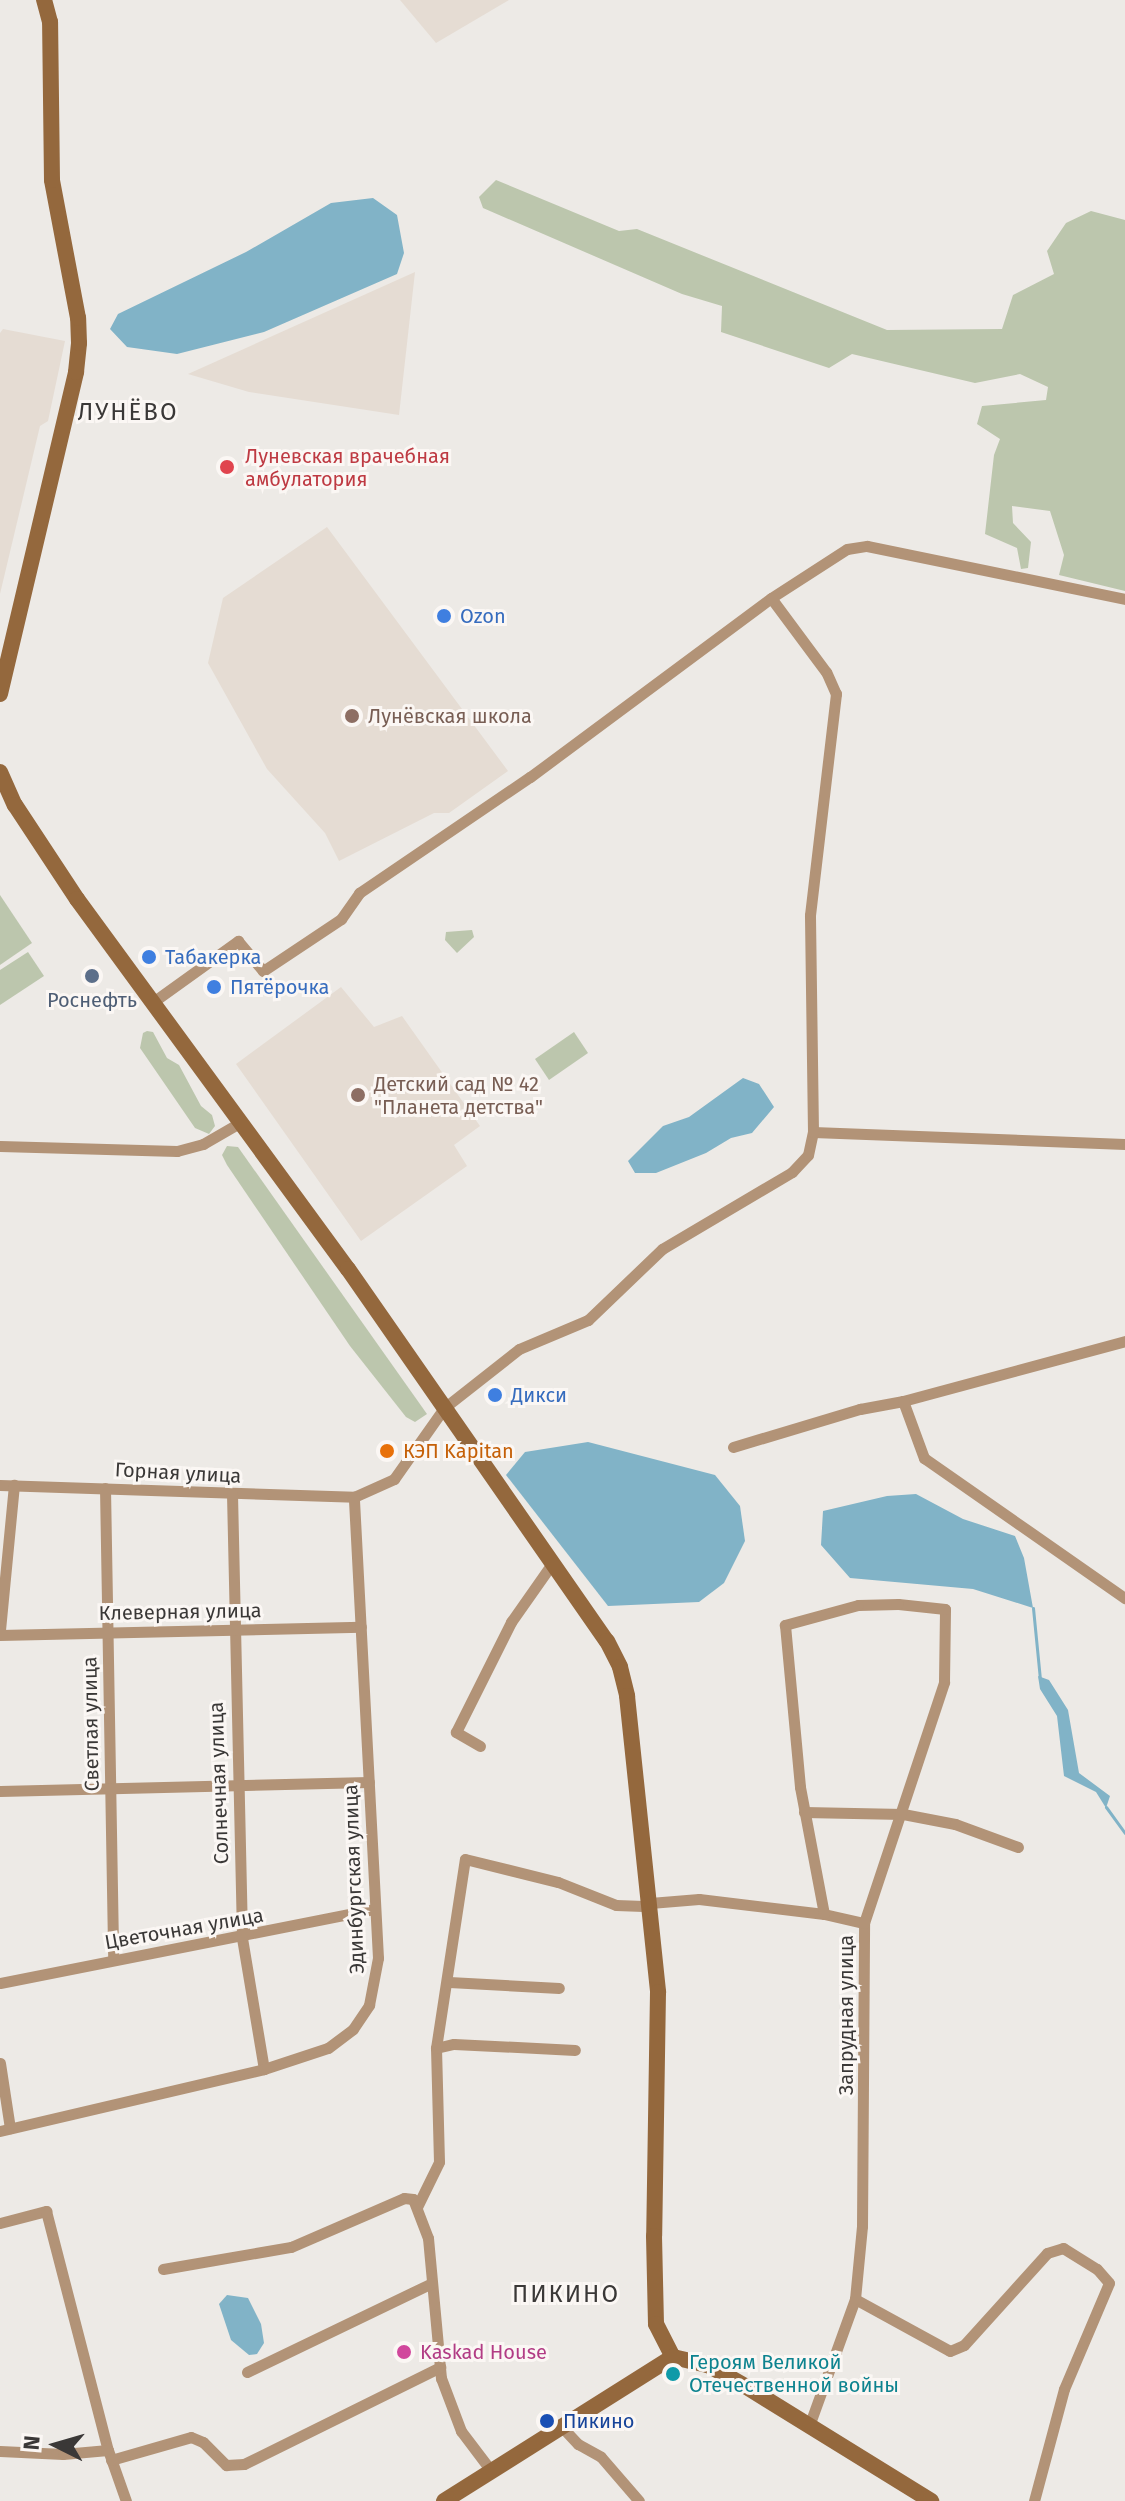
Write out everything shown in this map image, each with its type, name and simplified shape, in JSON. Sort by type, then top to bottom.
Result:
[{"type":"street","points":[[0,694],[76,372],[79,343],[78,318],[52,180],[50,22],[44,0]]},
{"type":"street","points":[[153,1002],[238,941],[263,971],[311,940],[341,919],[359,893],[530,777],[771,598],[847,549],[867,546],[1125,599]]},
{"type":"street","points":[[354,1497],[394,1479],[444,1408],[519,1349],[588,1320],[662,1249],[792,1172],[808,1155],[813,1132],[810,915],[836,694],[826,672],[771,598]]},
{"type":"street","points":[[0,772],[15,805],[77,899],[241,1122],[444,1408],[607,1641],[620,1667],[627,1696],[658,1992],[654,2236],[656,2324],[673,2357]]},
{"type":"street","points":[[0,1146],[177,1151],[203,1144],[241,1122]]},
{"type":"street","points":[[813,1132],[1125,1144]]},
{"type":"street","points":[[733,1447],[860,1409],[903,1401],[1125,1341]]},
{"type":"street","points":[[903,1401],[924,1458],[1125,1598]]},
{"type":"street","name":"Горная улица","points":[[0,1485],[354,1497]]},
{"type":"street","points":[[0,1632],[14,1485]]},
{"type":"street","name":"Светлая улица","points":[[105,1488],[113,1960]]},
{"type":"street","name":"Солнечная улица","points":[[232,1494],[242,1938],[264,2069]]},
{"type":"street","name":"Эдинбургская улица","points":[[5,2130],[264,2069],[328,2048],[353,2029],[369,2005],[376,1984],[378,1958],[354,1497]]},
{"type":"street","points":[[480,1746],[456,1732],[511,1622],[551,1565]]},
{"type":"street","name":"Запрудная улица","points":[[804,1812],[785,1625],[858,1605],[898,1604],[945,1609],[944,1682],[903,1814],[864,1923],[862,2226],[855,2299],[809,2426]]},
{"type":"street","name":"Клеверная улица","points":[[0,1632],[361,1627]]},
{"type":"street","points":[[0,1791],[369,1782]]},
{"type":"street","points":[[824,1914],[804,1812],[903,1814],[955,1824],[1018,1847]]},
{"type":"street","points":[[417,2207],[439,2162],[436,2048],[449,1982],[465,1859],[558,1882],[616,1905],[650,1905],[699,1899],[824,1914],[864,1923]]},
{"type":"street","name":"Цветочная улица","points":[[0,1983],[242,1938],[375,1909]]},
{"type":"street","points":[[449,1982],[559,1988]]},
{"type":"street","points":[[436,2048],[454,2044],[575,2050]]},
{"type":"street","points":[[0,2063],[5,2130]]},
{"type":"street","points":[[163,2269],[291,2247],[404,2198],[413,2199],[428,2238],[440,2367],[461,2431],[492,2472]]},
{"type":"street","points":[[0,2223],[46,2211],[110,2455],[126,2501]]},
{"type":"street","points":[[855,2299],[950,2351],[964,2345],[1055,2249],[1074,2253],[1103,2276],[1109,2283],[1064,2389],[1034,2501]]},
{"type":"street","points":[[247,2372],[432,2283]]},
{"type":"street","points":[[444,2501],[673,2357],[708,2365],[931,2501]]},
{"type":"street","points":[[0,2451],[110,2455],[191,2437],[203,2442],[226,2465],[244,2464],[440,2367]]},
{"type":"street","points":[[561,2426],[578,2444],[601,2457],[639,2501]]},
{"type":"shaded area","points":[[400,0],[509,0],[436,43]]},
{"type":"shaded area","points":[[415,272],[399,415],[249,392],[188,374]]},
{"type":"shaded area","points":[[3,329],[65,341],[48,421],[40,426],[0,594],[0,333]]},
{"type":"shaded area","name":"Лунёвская школа","points":[[327,527],[508,771],[449,813],[434,813],[339,861],[325,833],[267,769],[208,663],[223,598]]},
{"type":"shaded area","name":"Детский сад № 42 \"Планета детства\"","points":[[341,987],[374,1027],[402,1016],[480,1126],[454,1145],[467,1166],[361,1241],[236,1064]]},
{"type":"green space","points":[[496,180],[619,231],[637,229],[887,330],[1002,329],[1013,295],[1054,274],[1047,251],[1066,223],[1091,211],[1125,220],[1125,591],[1059,575],[1064,555],[1050,511],[1012,506],[1013,523],[1031,542],[1028,568],[1021,569],[1017,548],[985,534],[994,455],[1000,439],[977,424],[982,406],[1046,400],[1048,387],[1020,374],[975,383],[852,354],[829,368],[721,332],[722,306],[682,294],[483,208],[479,197]]},
{"type":"green space","points":[[0,895],[32,943],[0,965]]},
{"type":"green space","points":[[472,930],[474,937],[457,953],[445,940],[446,932]]},
{"type":"green space","points":[[28,952],[44,976],[0,1005],[0,970]]},
{"type":"green space","points":[[153,1032],[167,1058],[179,1065],[201,1106],[212,1115],[215,1126],[209,1134],[195,1128],[140,1048],[143,1033]]},
{"type":"green space","points":[[574,1032],[588,1053],[549,1080],[535,1059]]},
{"type":"green space","points":[[227,1146],[238,1147],[427,1414],[415,1422],[406,1417],[350,1346],[227,1165],[222,1155]]},
{"type":"water","points":[[373,198],[397,215],[404,253],[397,274],[264,332],[177,354],[127,347],[110,329],[118,314],[246,252],[331,203]]},
{"type":"water","points":[[743,1078],[759,1084],[774,1107],[752,1133],[731,1138],[706,1153],[656,1173],[635,1173],[628,1161],[663,1126],[689,1117]]},
{"type":"water","points":[[588,1442],[715,1475],[740,1506],[745,1541],[724,1583],[699,1602],[608,1606],[506,1475],[525,1452]]},
{"type":"water","points":[[916,1494],[963,1519],[1015,1536],[1024,1558],[1033,1608],[973,1589],[850,1578],[821,1545],[823,1511],[887,1496]]},
{"type":"water","points":[[1038,1676],[1049,1680],[1068,1710],[1079,1773],[1110,1796],[1106,1808],[1096,1792],[1064,1776],[1057,1716],[1040,1689]]},
{"type":"water","points":[[227,2295],[248,2298],[261,2324],[264,2343],[257,2354],[249,2355],[231,2340],[219,2304]]},
{"type":"waterway","points":[[1033,1608],[1040,1679]]},
{"type":"waterway","points":[[1106,1807],[1125,1833]]},
{"type":"place","name":"Луневская врачебная амбулатория","points":[[227,467]]},
{"type":"place","name":"Ozon","points":[[444,616]]},
{"type":"place","name":"Лунёвская школа","points":[[352,716]]},
{"type":"place","name":"Табакерка","points":[[149,957]]},
{"type":"place","name":"Роснефть","points":[[92,976]]},
{"type":"place","name":"Пятёрочка","points":[[214,987]]},
{"type":"place","name":"Детский сад № 42 \"Планета детства\"","points":[[358,1095]]},
{"type":"place","name":"Дикси","points":[[495,1395]]},
{"type":"place","name":"КЭП Kapitan","points":[[387,1451]]},
{"type":"place","name":"Kaskad House","points":[[404,2352]]},
{"type":"place","name":"Героям Великой Отечественной войны","points":[[673,2374]]},
{"type":"place","name":"Пикино","points":[[547,2421]]},
{"type":"district","name":"ЛУНЁВО","points":[[128,413]]},
{"type":"district","name":"ПИКИНО","points":[[566,2295]]}]
